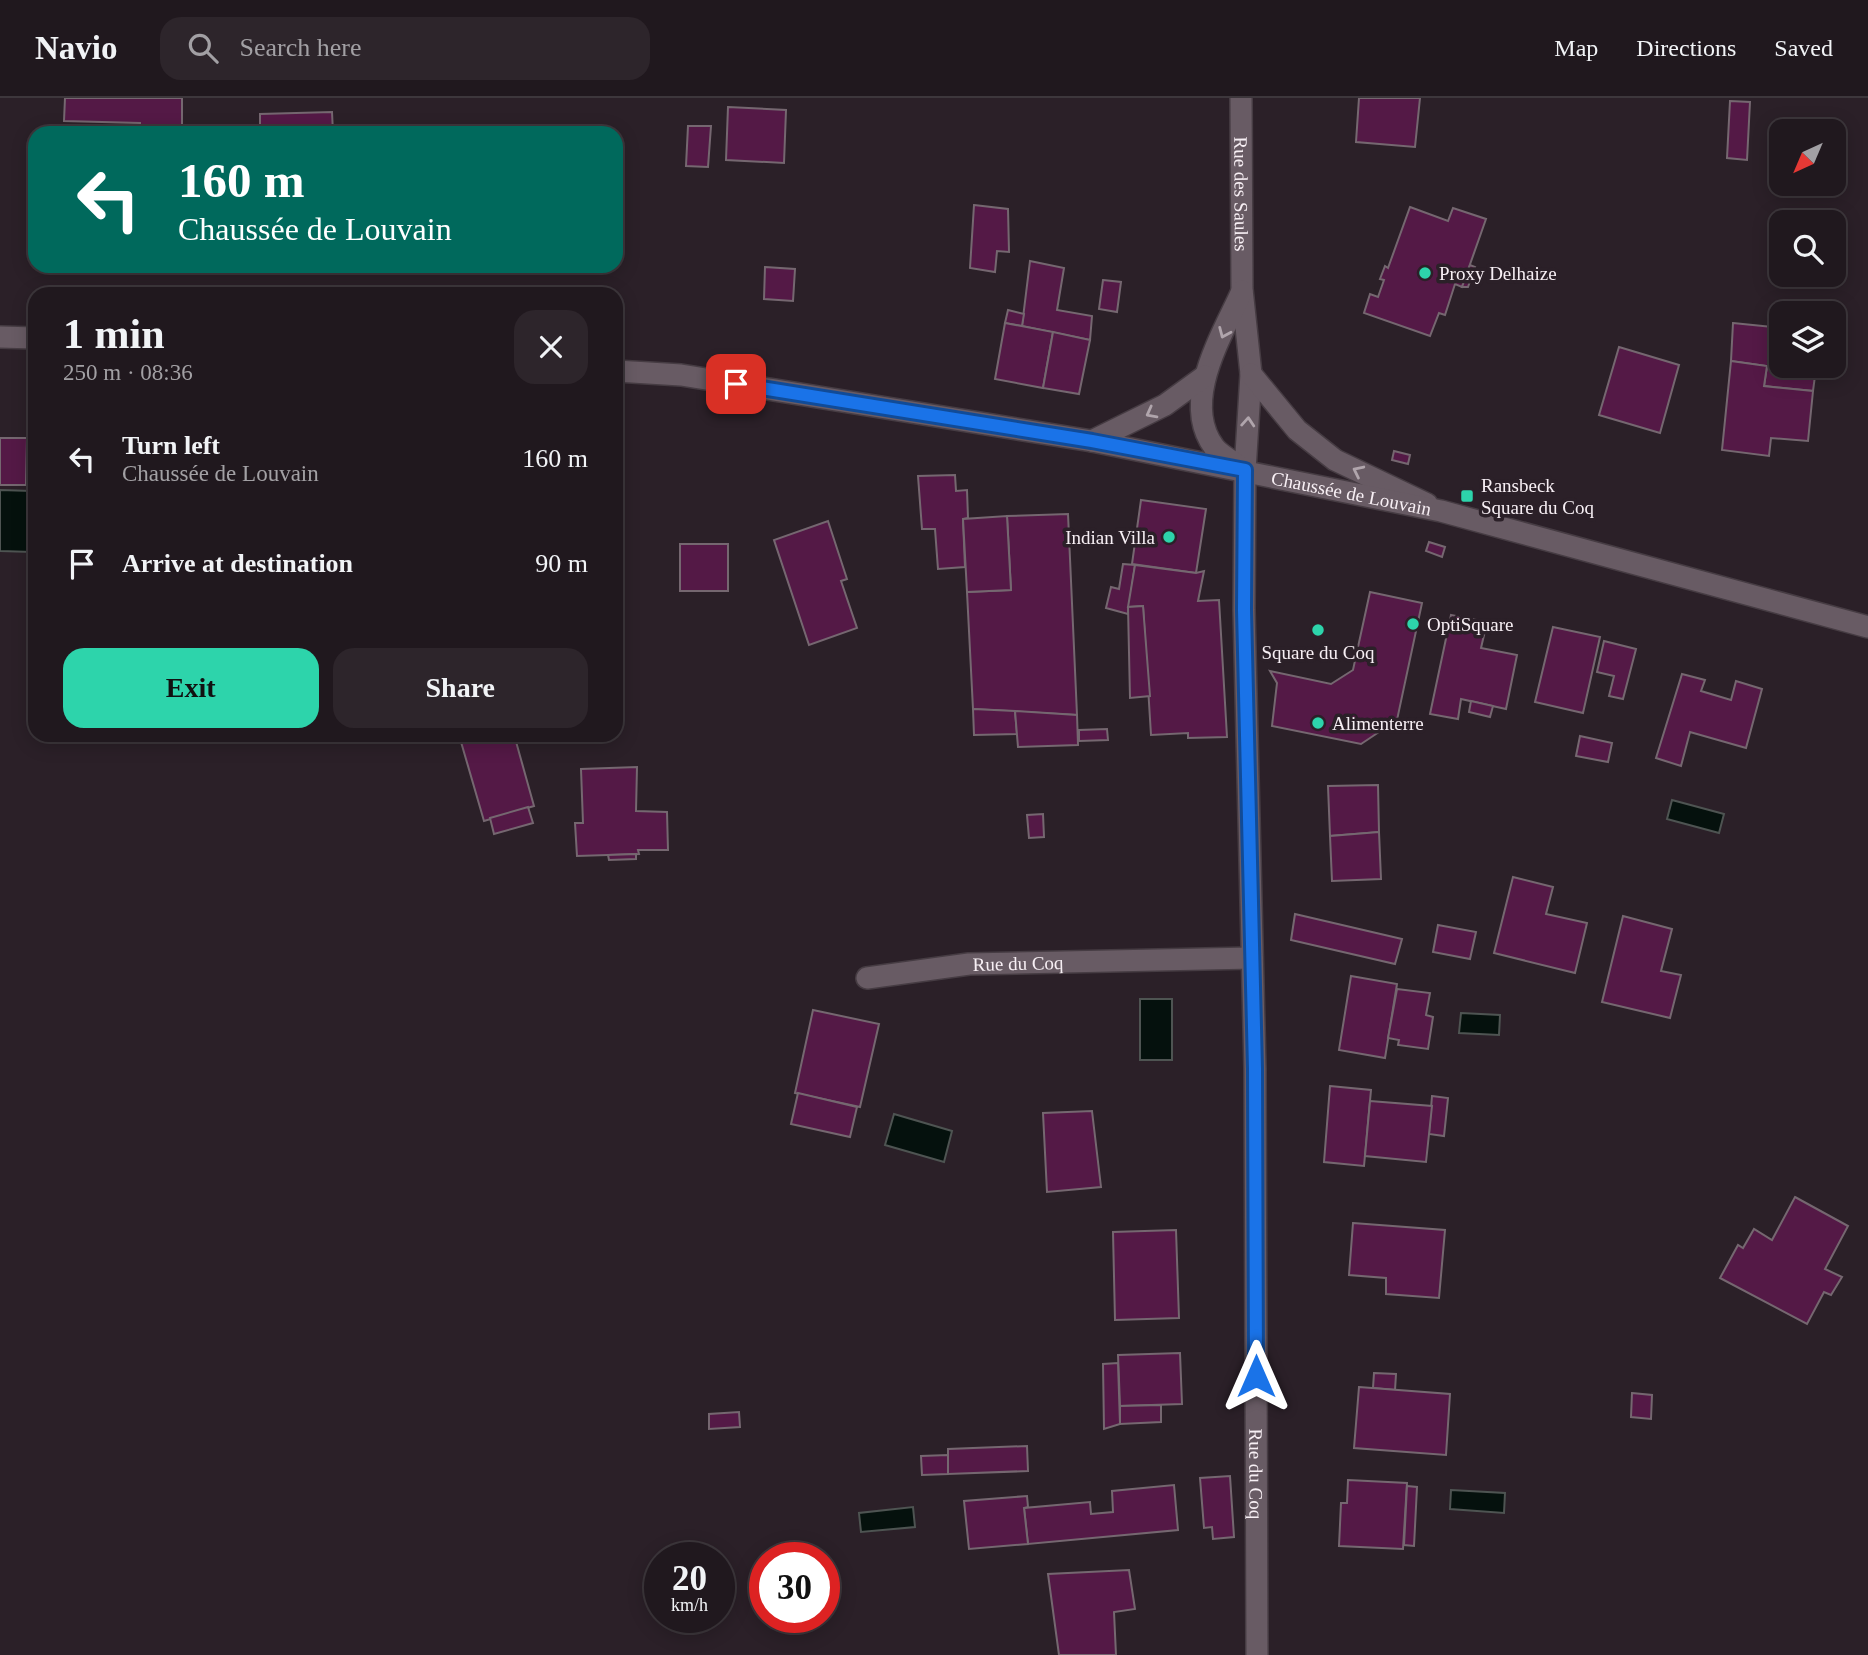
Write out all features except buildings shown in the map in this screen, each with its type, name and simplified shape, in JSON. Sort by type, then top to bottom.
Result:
[{"type":"street","name":"Rue des Saules","points":[[1241,98],[1242,289],[1251,374],[1245,470]]},
{"type":"street","name":"Rue des Saules","points":[[1242,289],[1205,376],[1204,423],[1214,447],[1245,470]]},
{"type":"street","points":[[0,337],[28,338]]},
{"type":"street","name":"Chaussée de Louvain","points":[[623,372],[681,376],[1092,441],[1245,470],[1441,511],[1868,626]]},
{"type":"street","points":[[1251,374],[1297,429],[1335,460],[1441,511]]},
{"type":"street","points":[[1092,441],[1165,405],[1205,376]]},
{"type":"street","name":"Rue du Coq","points":[[1245,470],[1244,610],[1252,958],[1257,1655]]},
{"type":"street","name":"Rue du Coq","points":[[867,978],[968,964],[1252,958]]},
{"type":"shaded area","points":[[0,490],[28,491],[28,552],[0,551]]},
{"type":"shaded area","points":[[1672,800],[1724,814],[1719,833],[1667,819]]},
{"type":"shaded area","points":[[1140,999],[1172,999],[1172,1060],[1140,1060]]},
{"type":"shaded area","points":[[1461,1013],[1500,1015],[1499,1035],[1459,1033]]},
{"type":"shaded area","points":[[894,1114],[952,1131],[944,1162],[885,1145]]},
{"type":"shaded area","points":[[1451,1490],[1505,1493],[1504,1513],[1450,1509]]},
{"type":"shaded area","points":[[913,1507],[915,1527],[861,1532],[859,1513]]},
{"type":"place","name":"Proxy Delhaize","points":[[1425,273]]},
{"type":"place","name":"Ransbeck Square du Coq","points":[[1467,496]]},
{"type":"place","name":"Indian Villa","points":[[1169,537]]},
{"type":"place","name":"OptiSquare","points":[[1413,624]]},
{"type":"place","name":"Square du Coq","points":[[1318,630]]},
{"type":"place","name":"Alimenterre","points":[[1318,723]]},
{"type":"route","points":[[736,384],[1092,441],[1245,470],[1244,610],[1255,1069],[1256,1376]]}]
